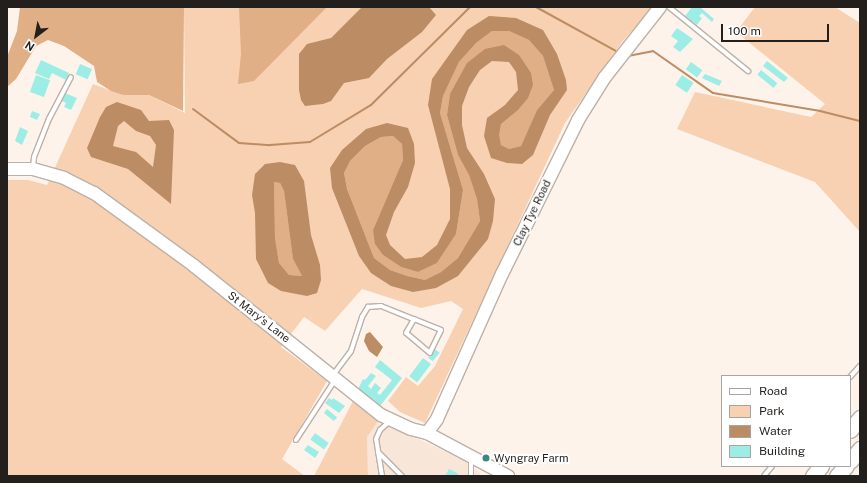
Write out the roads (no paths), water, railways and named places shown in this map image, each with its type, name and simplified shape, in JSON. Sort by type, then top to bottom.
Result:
[{"type":"highway","points":[[851,429],[860,418]]},
{"type":"highway","points":[[851,460],[860,449]]},
{"type":"highway","points":[[813,476],[820,467]]},
{"type":"highway","points":[[838,476],[845,467]]},
{"type":"main road","name":"Clay Tye Road","points":[[428,433],[437,419],[502,274],[578,120],[605,76],[660,7]]},
{"type":"main road","name":"St Mary's Lane","points":[[7,169],[33,169],[64,178],[94,193],[140,224],[381,415],[428,433],[471,458],[508,476]]},
{"type":"lane","points":[[669,7],[748,71]]},
{"type":"lane","points":[[33,169],[34,157],[49,119],[71,77]]},
{"type":"lane","points":[[296,440],[351,351],[362,318],[368,308],[381,306],[442,330],[430,353],[406,333],[414,319]]},
{"type":"lane","points":[[851,376],[860,366]]},
{"type":"lane","points":[[382,476],[376,439],[380,430],[391,420]]},
{"type":"lane","points":[[377,452],[402,476]]},
{"type":"lane","points":[[471,458],[471,476]]},
{"type":"lane","points":[[764,476],[771,467]]},
{"type":"water","points":[[362,7],[429,7],[436,15],[422,32],[387,59],[369,78],[344,83],[331,101],[323,104],[305,106],[301,100],[299,90],[299,54],[307,44],[331,38]]},
{"type":"water","points":[[489,16],[516,18],[543,30],[557,54],[566,80],[567,90],[550,115],[533,155],[522,164],[507,163],[491,158],[484,136],[487,118],[505,105],[518,90],[516,72],[509,62],[492,61],[480,70],[469,87],[462,106],[462,125],[467,148],[484,174],[495,199],[493,221],[488,239],[458,276],[436,288],[413,292],[391,286],[371,273],[359,256],[332,188],[330,168],[342,150],[366,129],[387,123],[408,128],[414,144],[415,163],[408,187],[394,212],[386,235],[390,245],[405,259],[422,257],[437,245],[450,219],[450,189],[428,105],[432,79],[467,30]],"holes":[[[492,31],[509,31],[529,40],[543,56],[554,90],[537,110],[521,146],[509,149],[501,145],[499,135],[501,124],[517,111],[528,98],[533,85],[531,73],[519,55],[504,45],[485,49],[467,63],[450,94],[447,115],[458,155],[469,175],[477,199],[480,221],[458,258],[441,272],[425,280],[390,270],[374,258],[347,189],[344,173],[350,161],[365,146],[381,137],[393,136],[402,144],[403,160],[373,230],[375,244],[383,255],[401,267],[418,272],[437,263],[456,234],[463,190],[440,113],[443,96],[459,62],[476,43]]]},
{"type":"water","points":[[117,102],[141,110],[149,121],[169,120],[174,130],[171,204],[128,169],[91,157],[87,148],[100,117],[106,107]],"holes":[[[124,121],[136,131],[150,136],[156,145],[153,167],[136,152],[113,146],[118,126]]]},
{"type":"water","points":[[280,162],[295,165],[304,181],[311,235],[320,265],[321,280],[317,293],[307,296],[281,291],[268,283],[256,259],[255,213],[252,195],[255,174],[265,164]],"holes":[[[274,182],[280,183],[284,191],[293,259],[302,276],[289,275],[279,263],[275,238]]]},
{"type":"water","points":[[370,332],[383,347],[377,357],[369,351],[364,341],[366,334]]},
{"type":"waterway","points":[[193,109],[239,143],[270,145],[310,142],[371,105],[470,7]]},
{"type":"waterway","points":[[536,7],[616,51]]},
{"type":"waterway","points":[[628,56],[653,51],[713,93],[820,111],[860,121]]},
{"type":"place","name":"Wyngray Farm","points":[[486,458]]}]
